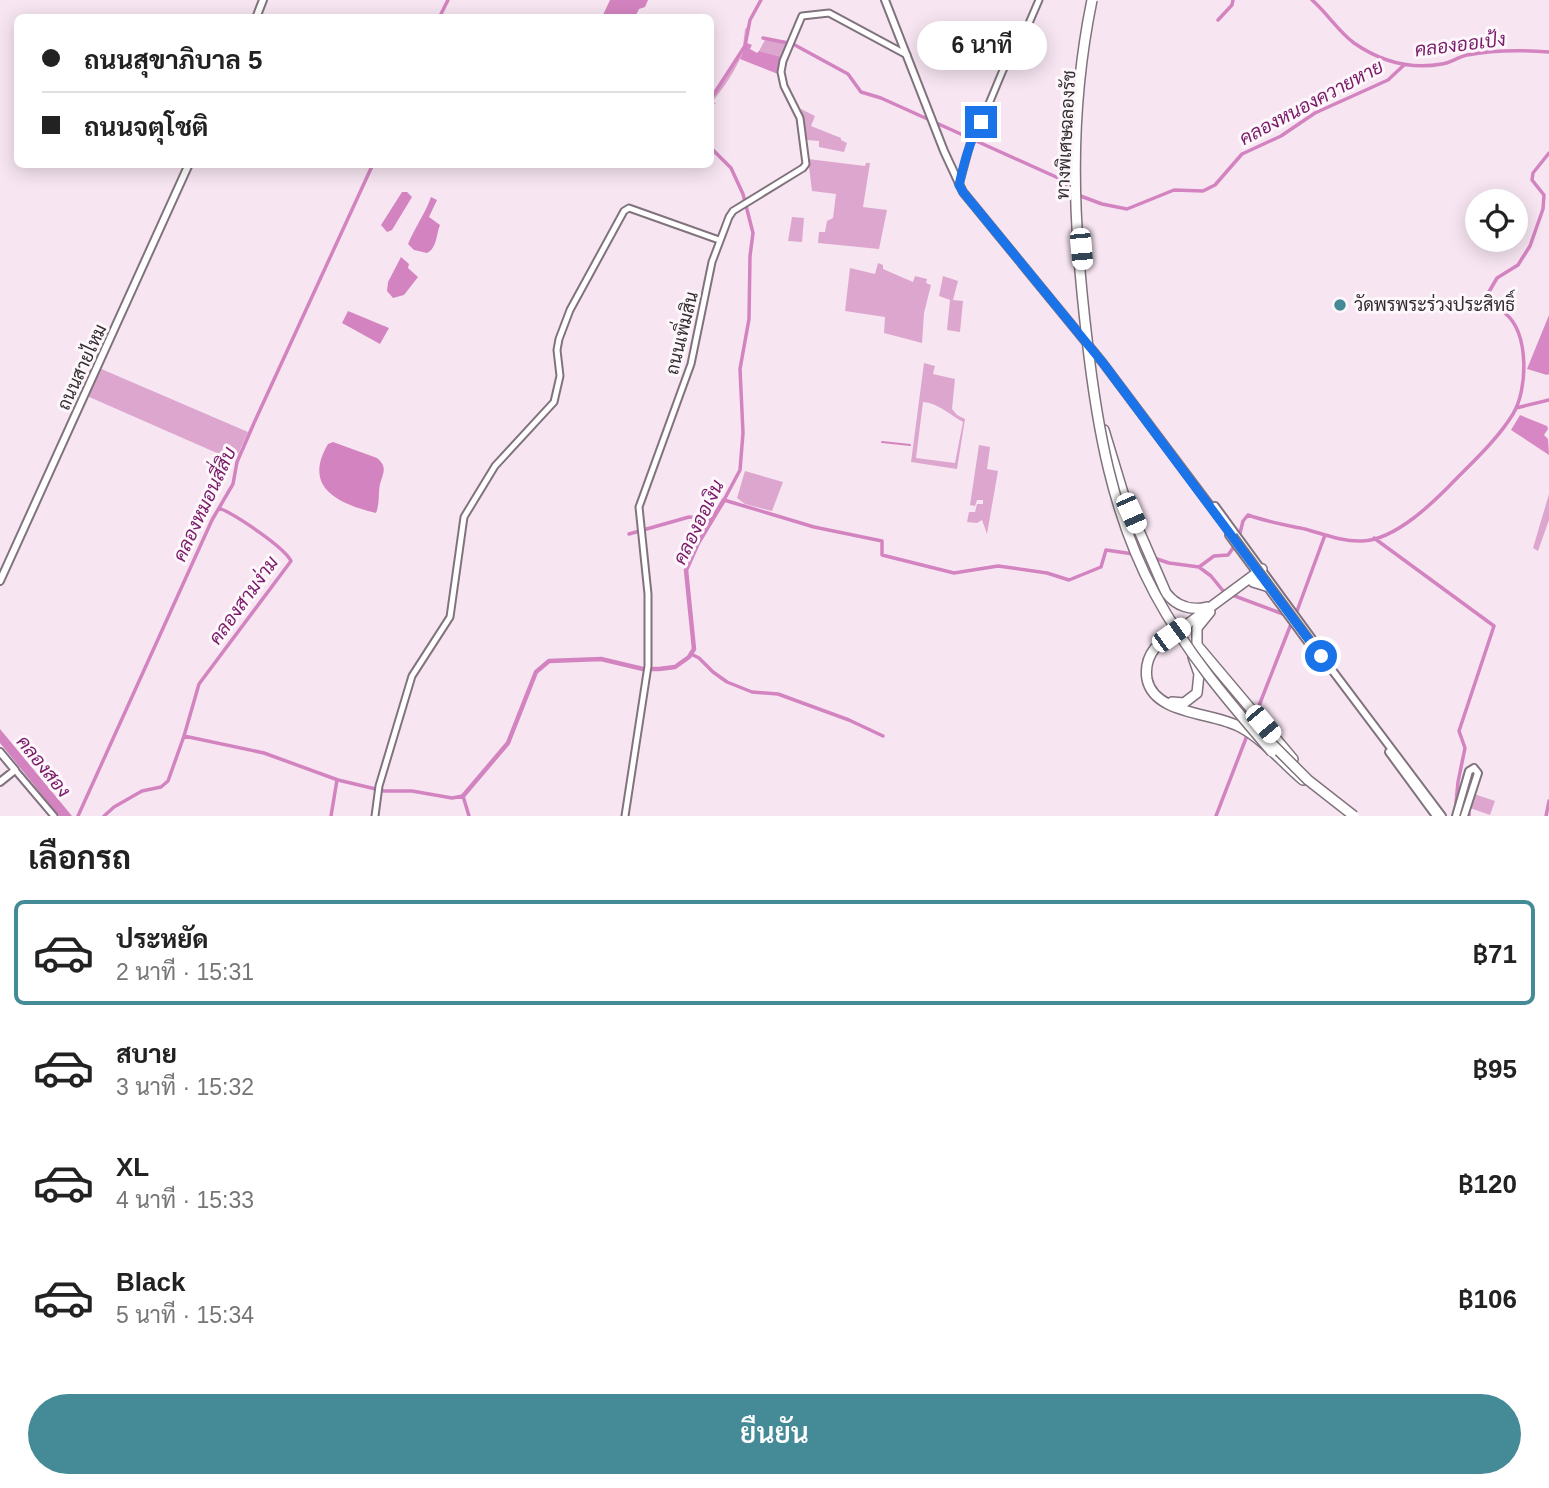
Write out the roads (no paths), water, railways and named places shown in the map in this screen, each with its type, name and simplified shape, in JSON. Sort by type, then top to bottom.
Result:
[{"type":"highway","name":"ทางพิเศษฉลองรัช","points":[[1094,0],[1080,118],[1077,205],[1086,306],[1104,444],[1117,494],[1157,590],[1217,682],[1253,725],[1308,780],[1345,812]]},
{"type":"highway","name":"ทางพิเศษฉลองรัช","points":[[1094,0],[1077,105],[1075,228],[1093,397],[1111,485],[1154,592],[1191,652],[1272,752],[1321,795],[1354,816]]},
{"type":"highway","points":[[1099,405],[1120,486],[1166,593],[1176,603],[1197,609],[1222,601]]},
{"type":"highway","points":[[1191,652],[1200,680],[1197,693],[1189,701],[1179,703],[1166,699],[1156,692],[1150,677],[1151,665],[1157,653],[1251,577],[1269,584]]},
{"type":"highway","points":[[1222,601],[1155,648],[1147,667],[1149,686],[1159,699],[1170,706],[1240,727],[1272,752]]},
{"type":"highway","points":[[1210,612],[1197,628],[1196,640],[1202,651],[1229,676],[1252,712],[1300,767],[1345,812]]},
{"type":"main road","points":[[885,0],[959,185],[1103,363],[1399,762],[1445,815]]},
{"type":"main road","name":"ถนนสายไหม","points":[[0,581],[187,168]]},
{"type":"main road","points":[[1236,540],[1251,577],[1269,584],[1306,642],[1319,652]]},
{"type":"main road","points":[[1388,747],[1445,815]]},
{"type":"main road","points":[[0,752],[15,770],[0,782]]},
{"type":"main road","points":[[1445,815],[1461,799],[1469,771],[1475,768],[1478,773],[1465,816]]},
{"type":"street","points":[[959,185],[972,138],[1039,0]]},
{"type":"street","name":"ถนนเพิ่มสิน","points":[[625,816],[648,668],[648,594],[639,514],[640,501],[691,364],[712,262],[729,216],[806,164],[800,118],[783,86],[781,74],[790,43],[802,16],[827,12],[907,55]]},
{"type":"street","points":[[375,816],[379,789],[415,670],[450,617],[464,517],[495,466],[554,402],[560,376],[557,350],[559,339],[570,310],[624,211],[629,208],[719,240]]},
{"type":"street","points":[[15,770],[54,816]]},
{"type":"waterway","name":"คลองหมอนสี่สิบ","points":[[441,14],[448,0]]},
{"type":"waterway","points":[[714,94],[745,46],[750,20],[761,0]]},
{"type":"waterway","points":[[1218,20],[1232,5],[1233,0]]},
{"type":"waterway","name":"คลองออเป้ง","points":[[1312,0],[1354,43],[1374,55],[1407,65],[1430,66],[1487,52],[1549,52]]},
{"type":"waterway","name":"คลองหนองควายหาย","points":[[763,38],[793,44],[848,74],[861,92],[881,98],[1065,181],[1067,191],[1102,204],[1127,209],[1174,190],[1203,191],[1215,185],[1242,154],[1281,136],[1315,113],[1388,80],[1404,65]]},
{"type":"waterway","points":[[714,151],[731,168],[743,194],[753,233],[749,319],[740,369],[743,433],[740,470],[724,500],[814,527],[882,541],[882,555],[954,573],[998,566],[1047,573],[1069,580],[1101,567],[1106,550],[1147,556]]},
{"type":"waterway","points":[[1239,537],[1243,521],[1248,515],[1348,540],[1362,541],[1388,534],[1414,518],[1438,497],[1501,431],[1518,403],[1524,362],[1514,323],[1498,308],[1483,302],[1497,278],[1518,265],[1530,246],[1543,209],[1544,195],[1532,180],[1533,173],[1549,153]]},
{"type":"waterway","name":"คลองหมอนสี่สิบ","points":[[78,816],[212,520],[233,484],[237,462],[254,423],[371,168]]},
{"type":"waterway","points":[[1516,408],[1549,400]]},
{"type":"waterway","points":[[882,442],[910,445]]},
{"type":"waterway","name":"คลองออเงิน","points":[[463,796],[508,743],[536,672],[549,661],[601,659],[643,669],[659,669],[675,667],[689,657],[694,649],[686,570],[698,543],[724,500]]},
{"type":"waterway","name":"คลองสามง่าม","points":[[184,736],[199,684],[291,561],[259,532],[219,508]]},
{"type":"waterway","points":[[629,534],[689,517],[712,519]]},
{"type":"waterway","points":[[1297,611],[1325,535]]},
{"type":"waterway","points":[[1374,538],[1494,626],[1459,731],[1465,748],[1456,803]]},
{"type":"waterway","points":[[1199,567],[1214,556],[1228,555],[1236,544]]},
{"type":"waterway","points":[[1154,558],[1199,567],[1211,576],[1224,592],[1283,614]]},
{"type":"waterway","points":[[1251,726],[1291,624]]},
{"type":"waterway","points":[[691,654],[727,682],[752,692],[778,694],[849,720],[883,736]]},
{"type":"waterway","points":[[1216,816],[1248,733]]},
{"type":"waterway","name":"คลองสามง่าม","points":[[104,816],[142,791],[161,787],[168,781],[184,736],[264,753],[338,780],[384,791],[412,791],[452,798],[463,796],[469,816]]},
{"type":"waterway","points":[[331,816],[337,780]]},
{"type":"waterway","points":[[1546,816],[1549,801]]},
{"type":"place","name":"วัดพรพระร่วงประสิทธิ์","points":[[1340,305]]},
{"type":"water label","name":"คลองสอง","points":[[44,766]]}]
